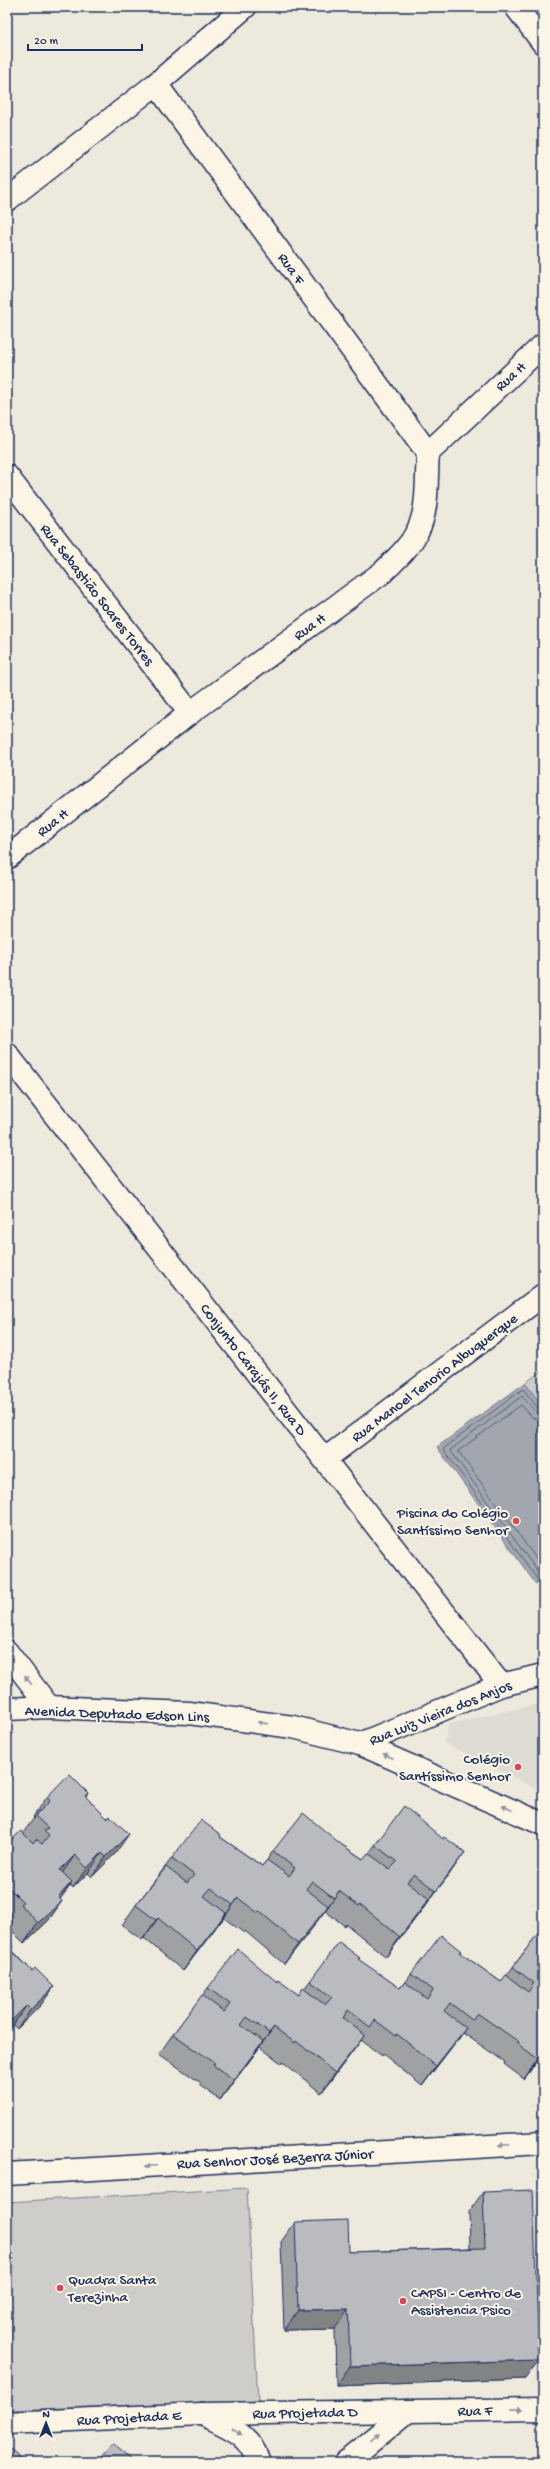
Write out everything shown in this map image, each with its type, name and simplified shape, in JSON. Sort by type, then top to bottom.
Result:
[{"type":"street","points":[[516,7],[543,43]]},
{"type":"street","points":[[7,200],[156,84],[238,14]]},
{"type":"street","name":"Rua F","points":[[156,84],[428,453]]},
{"type":"street","name":"Rua H","points":[[7,858],[190,712],[383,572],[405,549],[417,532],[424,507],[428,453],[543,346]]},
{"type":"street","name":"Rua Sebastião Soares Torres","points":[[7,476],[190,712]]},
{"type":"street","name":"Conjunto Carajás II, Rua D","points":[[7,1054],[500,1684]]},
{"type":"street","name":"Rua Manoel Tenorio Albuquerque","points":[[324,1459],[543,1295]]},
{"type":"street","points":[[7,1652],[49,1707]]},
{"type":"street","name":"Rua Luiz Vieira dos Anjos","points":[[360,1744],[500,1684],[543,1675]]},
{"type":"street","name":"Avenida Deputado Edson Lins","points":[[7,1709],[49,1707],[189,1713],[293,1728],[360,1744],[543,1824]]},
{"type":"street","name":"Rua Senhor José Bezerra Júnior","points":[[7,2174],[543,2143]]},
{"type":"street","name":"Rua F","points":[[408,2411],[543,2409]]},
{"type":"street","points":[[346,2462],[408,2411]]},
{"type":"street","name":"Rua Projetada D","points":[[202,2414],[408,2411]]},
{"type":"street","points":[[202,2414],[242,2435],[254,2446],[259,2462]]},
{"type":"street","name":"Rua Projetada E","points":[[7,2423],[202,2414]]},
{"type":"shaded area","points":[[543,1370],[543,1407],[525,1383]]},
{"type":"shaded area","name":"Colégio Santíssimo Senhor","points":[[543,1703],[543,1792],[444,1743],[449,1724]]},
{"type":"shaded area","points":[[247,2188],[258,2401],[7,2410],[7,2202]]},
{"type":"shaded area","points":[[543,2189],[543,2384],[536,2385],[526,2190]]},
{"type":"water","name":"Piscina do Colégio Santíssimo Senhor","points":[[525,1383],[543,1407],[543,1594],[437,1447]]},
{"type":"building","points":[[69,1774],[88,1793],[85,1796],[107,1818],[110,1816],[129,1834],[106,1857],[102,1853],[87,1868],[75,1855],[60,1870],[72,1882],[58,1897],[62,1901],[38,1923],[20,1904],[23,1902],[7,1886],[7,1844],[21,1831],[33,1843],[36,1839],[42,1844],[49,1836],[44,1831],[48,1828],[35,1816],[50,1801],[47,1797]]},
{"type":"building","points":[[404,1806],[443,1839],[444,1837],[465,1852],[436,1891],[414,1874],[407,1882],[429,1899],[400,1937],[360,1904],[359,1906],[339,1891],[334,1898],[312,1881],[306,1889],[328,1906],[298,1944],[259,1911],[258,1913],[238,1898],[233,1905],[211,1888],[204,1896],[226,1913],[197,1951],[158,1918],[156,1920],[136,1905],[166,1867],[187,1883],[194,1875],[172,1858],[201,1820],[221,1835],[220,1837],[262,1866],[267,1860],[289,1876],[295,1868],[273,1851],[303,1813],[342,1845],[363,1859],[368,1853],[390,1869],[397,1862],[375,1845]]},
{"type":"building","points":[[542,1928],[543,2052],[538,2059],[518,2044],[519,2042],[477,2013],[472,2020],[450,2003],[444,2011],[466,2028],[436,2066],[397,2034],[396,2036],[375,2020],[370,2027],[348,2010],[343,2018],[365,2035],[335,2073],[296,2041],[295,2043],[274,2027],[269,2033],[247,2017],[241,2025],[263,2041],[234,2080],[213,2065],[215,2063],[173,2034],[202,1995],[224,2012],[230,2004],[208,1988],[238,1949],[277,1982],[278,1980],[299,1995],[303,1988],[325,2005],[332,1997],[310,1981],[339,1942],[360,1958],[358,1959],[400,1988],[405,1982],[427,1999],[433,1990],[411,1974],[441,1935],[461,1951],[459,1952],[501,1982],[506,1975],[528,1992],[534,1983],[513,1967]]},
{"type":"building","points":[[7,1940],[13,1946],[10,1949],[32,1971],[35,1968],[54,1987],[31,2009],[27,2005],[12,2020],[7,2015]]},
{"type":"building","name":"CAPSI - Centro de Assistencia Psico","points":[[533,2190],[539,2360],[350,2366],[348,2309],[298,2310],[295,2222],[348,2220],[349,2252],[485,2248],[483,2192]]},
{"type":"building","points":[[112,2444],[131,2460],[130,2462],[97,2462]]},
{"type":"building","points":[[10,2449],[26,2462],[7,2462],[7,2452]]},
{"type":"place","name":"Piscina do Colégio Santíssimo Senhor","points":[[516,1521]]},
{"type":"place","name":"Colégio Santíssimo Senhor","points":[[518,1767]]},
{"type":"place","name":"Quadra Santa Terezinha","points":[[60,2288]]},
{"type":"place","name":"CAPSI - Centro de Assistencia Psico","points":[[403,2301]]}]
